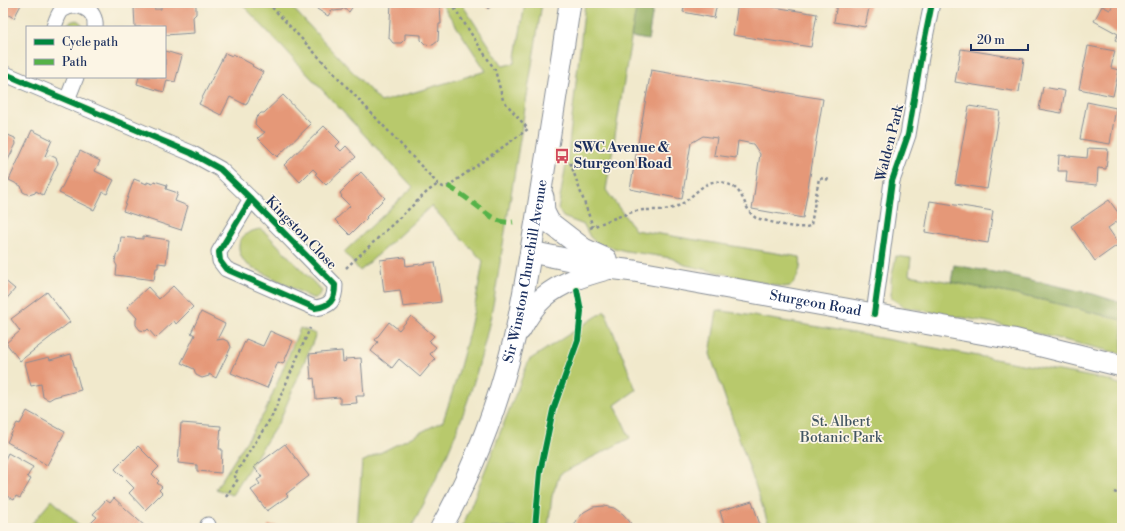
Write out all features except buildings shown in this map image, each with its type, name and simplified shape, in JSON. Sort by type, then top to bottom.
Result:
[{"type":"main road","name":"Sir Winston Churchill Avenue","points":[[441,528],[473,465],[488,427],[514,339],[542,188],[570,3]]},
{"type":"main road","points":[[542,188],[544,212],[549,222],[584,249],[634,271]]},
{"type":"main road","name":"Sturgeon Road","points":[[531,252],[609,268],[634,271],[1012,339],[1122,366]]},
{"type":"main road","points":[[514,339],[530,313],[543,298],[559,286],[579,277],[609,268]]},
{"type":"street","name":"Walden Park","points":[[874,314],[892,182],[908,135],[932,3]]},
{"type":"street","points":[[54,26],[58,15],[62,10],[68,6],[77,4],[92,12],[95,18],[95,26]]},
{"type":"street","name":"Kingston Close","points":[[3,73],[34,81],[67,100],[192,153],[220,169],[250,198],[335,285],[335,294],[331,302],[324,307],[315,308],[226,269],[220,261],[219,252],[250,198]]},
{"type":"street","points":[[67,100],[76,78]]},
{"type":"path","points":[[268,3],[438,184],[443,187],[448,186],[528,129],[503,100],[495,70],[451,3]]},
{"type":"path","points":[[559,158],[570,162],[593,227]]},
{"type":"path","points":[[586,230],[636,211],[663,211],[688,201],[703,185],[712,182],[729,184],[737,189],[743,196],[752,215],[756,218],[796,227],[809,227],[811,225],[819,178],[831,180]]},
{"type":"path","points":[[346,268],[428,191],[438,184]]},
{"type":"path","points":[[226,497],[238,479],[234,476],[272,416],[310,328]]},
{"type":"path","points":[[1114,492],[1122,495]]},
{"type":"green space","points":[[241,3],[288,3],[381,102],[486,71],[441,3],[461,3],[503,66],[515,63],[525,3],[542,3],[489,325],[473,386],[463,415],[439,472],[411,528],[357,528],[362,462],[443,421],[456,382],[466,342],[483,261],[431,206],[360,271],[344,252],[413,187]]},
{"type":"green space","points":[[585,3],[637,3],[606,190],[635,230],[800,257],[799,273],[791,286],[783,287],[685,265],[671,258],[626,251],[598,244],[590,237],[584,225],[563,217],[558,209],[568,153]]},
{"type":"green space","points":[[637,3],[654,3],[648,40],[631,37]]},
{"type":"green space","points":[[77,20],[83,26],[67,26],[70,22]]},
{"type":"green space","points":[[260,229],[266,233],[322,291],[317,298],[312,298],[246,264],[242,258],[239,247],[242,237]]},
{"type":"green space","points":[[896,256],[911,258],[909,275],[1043,300],[1122,320],[1122,354],[993,323],[904,307],[891,298],[891,280]]},
{"type":"green space","points":[[954,265],[1009,275],[1093,294],[1122,303],[1122,320],[1043,300],[951,282]]},
{"type":"green space","name":"St. Albert Botanic Park","points":[[717,310],[837,330],[1108,380],[1122,385],[1122,528],[770,528],[710,354]]},
{"type":"green space","points":[[605,311],[636,390],[615,405],[630,438],[560,474],[552,496],[548,528],[462,528],[529,360]]},
{"type":"green space","points":[[300,328],[316,334],[280,420],[232,495],[216,489],[265,412]]},
{"type":"green space","points":[[52,500],[82,528],[28,528]]},
{"type":"marked path","points":[[448,186],[495,219],[513,222]]},
{"type":"cycle path","points":[[874,314],[892,181],[908,135],[932,3]]},
{"type":"cycle path","points":[[3,73],[191,153],[220,169],[251,199],[219,252],[220,261],[226,269],[315,308],[324,306],[331,302],[334,295],[335,285],[251,199]]},
{"type":"cycle path","points":[[535,528],[540,472],[553,410],[578,340],[581,311],[577,290]]},
{"type":"place","name":"SWC Avenue & Sturgeon Road","points":[[562,156]]}]
